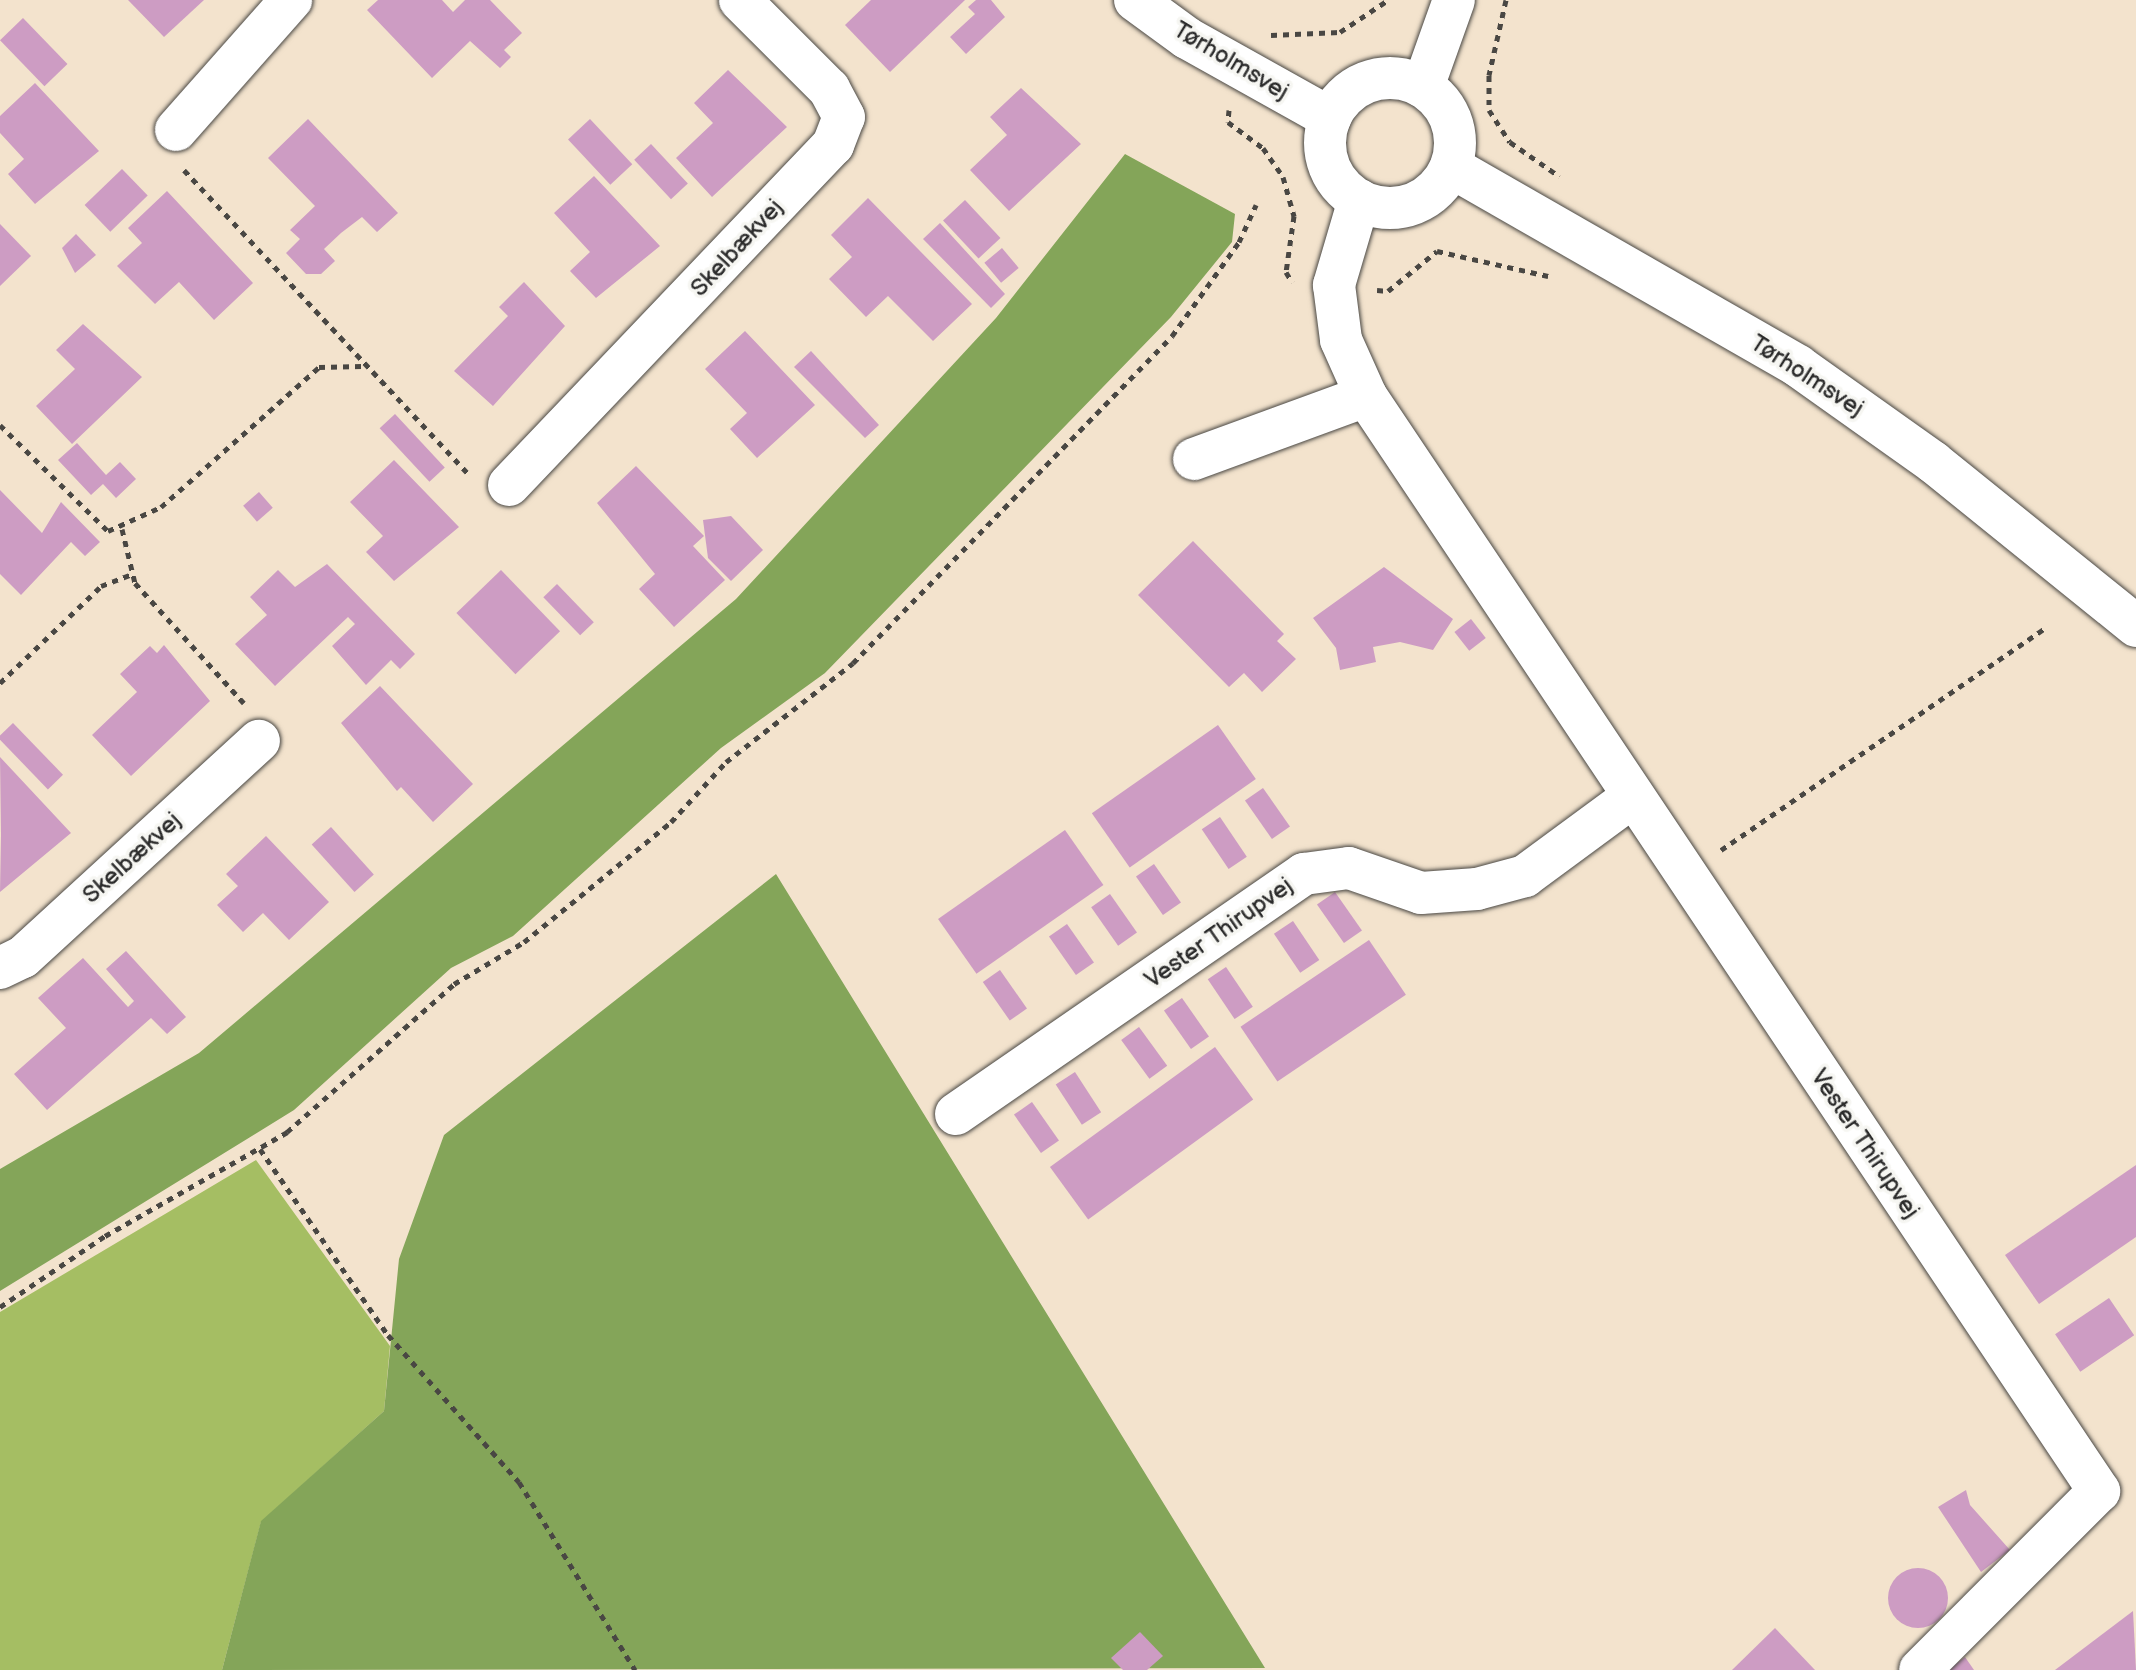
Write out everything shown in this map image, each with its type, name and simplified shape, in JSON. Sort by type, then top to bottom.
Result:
[{"type":"street","points":[[176,130],[291,0]]},
{"type":"street","name":"Skelbækvej","points":[[509,485],[833,145],[844,117],[829,89],[740,0]]},
{"type":"street","name":"Tørholmsvej","points":[[1135,0],[1248,75],[1330,118]]},
{"type":"street","points":[[1423,87],[1454,0]]},
{"type":"street","points":[[1405,79],[1423,87],[1454,131],[1451,167],[1422,200],[1391,207],[1359,200],[1333,174],[1325,137],[1330,118],[1369,81],[1405,79]]},
{"type":"street","name":"Tørholmsvej","points":[[1451,167],[1798,366],[1933,462],[2136,626]]},
{"type":"street","name":"Vester Thirupvej","points":[[1359,200],[1334,285],[1341,340],[1366,396],[1684,876],[2099,1491],[1920,1670]]},
{"type":"street","points":[[1194,459],[1366,396]]},
{"type":"street","name":"Skelbækvej","points":[[0,968],[23,957],[259,741]]},
{"type":"street","name":"Vester Thirupvej","points":[[956,1114],[1304,874],[1349,868],[1421,893],[1477,889],[1525,876],[1632,797]]},
{"type":"path","points":[[1388,0],[1340,32],[1277,29],[1248,75],[1228,122],[1263,148],[1283,177],[1294,216],[1287,281],[1388,291],[1437,251],[1556,278]]},
{"type":"path","points":[[176,130],[190,182],[362,366],[466,474],[509,485]]},
{"type":"path","points":[[0,1307],[105,1236],[260,1149],[454,984],[524,942],[671,822],[726,762],[853,663],[1172,336],[1239,242],[1256,205]]},
{"type":"path","points":[[0,425],[95,525],[122,529],[161,507],[319,367],[362,366]]},
{"type":"path","points":[[122,529],[130,575],[250,709],[259,741]]},
{"type":"path","points":[[0,683],[101,586],[130,575]]},
{"type":"path","points":[[1684,876],[2045,628]]},
{"type":"path","points":[[260,1149],[388,1335],[519,1482],[635,1670]]},
{"type":"green space","points":[[1125,154],[1235,214],[1232,242],[1171,317],[825,673],[721,748],[513,936],[451,968],[294,1110],[0,1291],[0,1169],[199,1053],[736,599],[996,318]]},
{"type":"green space","points":[[776,874],[1265,1668],[222,1670],[261,1521],[384,1411],[399,1259],[444,1135]]},
{"type":"green space","points":[[256,1160],[390,1346],[384,1411],[261,1522],[222,1670],[0,1670],[0,1312]]},
{"type":"building","points":[[128,0],[204,0],[164,37]]},
{"type":"building","points":[[378,0],[442,0],[453,12],[465,0],[490,0],[522,33],[504,50],[511,57],[500,68],[470,41],[432,78],[367,10]]},
{"type":"building","points":[[871,0],[965,0],[890,72],[845,25]]},
{"type":"building","points":[[976,0],[991,0],[1005,17],[966,54],[950,37],[975,14],[968,7]]},
{"type":"building","points":[[23,18],[67,64],[44,86],[0,40]]},
{"type":"building","points":[[728,70],[787,127],[712,197],[676,158],[713,123],[694,103]]},
{"type":"building","points":[[35,83],[99,151],[35,204],[8,174],[24,159],[0,133],[0,116]]},
{"type":"building","points":[[1021,88],[1081,144],[1009,211],[970,170],[1007,135],[990,117]]},
{"type":"building","points":[[308,119],[398,213],[377,232],[362,217],[341,233],[324,249],[335,261],[321,274],[306,274],[286,253],[300,239],[290,230],[315,206],[268,158]]},
{"type":"building","points":[[590,119],[632,164],[610,185],[568,139]]},
{"type":"building","points":[[651,144],[688,183],[671,199],[634,160]]},
{"type":"building","points":[[122,169],[148,196],[110,232],[85,205]]},
{"type":"building","points":[[594,176],[660,246],[596,298],[570,271],[590,252],[554,213]]},
{"type":"building","points":[[167,191],[253,283],[214,320],[179,282],[155,304],[117,266],[142,243],[128,228]]},
{"type":"building","points":[[868,198],[972,304],[933,341],[888,296],[866,317],[829,279],[852,257],[831,235]]},
{"type":"building","points":[[965,200],[1000,238],[979,258],[943,220]]},
{"type":"building","points":[[940,223],[1005,294],[991,308],[923,239]]},
{"type":"building","points":[[0,224],[31,256],[0,286]]},
{"type":"building","points":[[76,234],[96,255],[75,273],[62,248]]},
{"type":"building","points":[[1002,248],[1019,268],[1001,283],[984,263]]},
{"type":"building","points":[[524,282],[565,326],[493,406],[454,371],[508,316],[499,307]]},
{"type":"building","points":[[83,324],[142,377],[72,444],[36,406],[75,369],[56,350]]},
{"type":"building","points":[[745,331],[815,405],[757,458],[730,429],[747,413],[705,369]]},
{"type":"building","points":[[811,351],[879,425],[865,438],[794,367]]},
{"type":"building","points":[[395,414],[445,467],[429,482],[380,428]]},
{"type":"building","points":[[77,443],[106,475],[120,462],[136,479],[116,498],[103,484],[91,495],[58,460]]},
{"type":"building","points":[[394,460],[459,527],[394,581],[366,552],[383,536],[350,502]]},
{"type":"building","points":[[636,466],[704,536],[693,546],[725,580],[674,627],[639,589],[655,574],[597,503]]},
{"type":"building","points":[[0,490],[42,533],[61,502],[100,542],[85,556],[71,542],[21,595],[0,574]]},
{"type":"building","points":[[259,492],[273,508],[257,522],[243,506]]},
{"type":"building","points":[[731,516],[763,550],[731,581],[708,558],[703,520]]},
{"type":"building","points":[[1193,541],[1284,634],[1277,641],[1296,659],[1262,692],[1244,673],[1229,687],[1138,595]]},
{"type":"building","points":[[327,564],[415,654],[400,669],[391,660],[366,685],[332,646],[355,624],[348,617],[275,686],[235,644],[267,615],[250,597],[278,570],[295,587]]},
{"type":"building","points":[[1384,567],[1453,619],[1433,650],[1400,642],[1373,647],[1376,662],[1340,670],[1336,648],[1313,618]]},
{"type":"building","points":[[501,570],[560,631],[515,674],[456,613]]},
{"type":"building","points":[[557,584],[594,622],[580,635],[543,597]]},
{"type":"building","points":[[1471,619],[1486,638],[1469,651],[1454,632]]},
{"type":"building","points":[[164,645],[210,701],[131,776],[92,735],[137,692],[120,674],[150,646],[157,653]]},
{"type":"building","points":[[380,686],[473,784],[433,822],[401,787],[397,791],[341,723]]},
{"type":"building","points":[[13,723],[63,775],[48,789],[0,740],[0,736]]},
{"type":"building","points":[[1218,725],[1256,779],[1130,867],[1092,813]]},
{"type":"building","points":[[0,757],[71,833],[0,892],[1,835]]},
{"type":"building","points":[[1263,788],[1290,827],[1272,839],[1245,801]]},
{"type":"building","points":[[1220,817],[1247,857],[1229,869],[1202,829]]},
{"type":"building","points":[[331,827],[374,875],[355,892],[312,844]]},
{"type":"building","points":[[1065,830],[1103,885],[976,974],[938,919]]},
{"type":"building","points":[[266,836],[329,902],[289,940],[263,913],[243,932],[217,905],[238,886],[226,874]]},
{"type":"building","points":[[1154,864],[1181,903],[1163,915],[1136,877]]},
{"type":"building","points":[[1335,892],[1362,931],[1344,943],[1317,905]]},
{"type":"building","points":[[1110,894],[1137,933],[1118,946],[1091,907]]},
{"type":"building","points":[[1293,921],[1319,960],[1300,973],[1274,934]]},
{"type":"building","points":[[1067,924],[1094,963],[1076,975],[1049,937]]},
{"type":"building","points":[[1369,940],[1406,995],[1277,1081],[1240,1027]]},
{"type":"building","points":[[126,951],[186,1017],[167,1034],[151,1018],[47,1110],[14,1074],[66,1028],[38,998],[83,958],[128,1007],[134,1001],[106,969]]},
{"type":"building","points":[[1226,967],[1253,1007],[1235,1019],[1208,979]]},
{"type":"building","points":[[1000,970],[1027,1009],[1010,1021],[983,982]]},
{"type":"building","points":[[1182,998],[1209,1037],[1191,1049],[1164,1011]]},
{"type":"building","points":[[1139,1027],[1167,1066],[1149,1079],[1121,1040]]},
{"type":"building","points":[[1215,1047],[1253,1100],[1088,1219],[1050,1167]]},
{"type":"building","points":[[1075,1072],[1101,1112],[1082,1125],[1056,1085]]},
{"type":"building","points":[[1032,1102],[1059,1141],[1041,1153],[1014,1115]]},
{"type":"building","points":[[2136,1165],[2136,1237],[2039,1304],[2005,1255]]},
{"type":"building","points":[[2109,1298],[2134,1335],[2080,1372],[2055,1334]]},
{"type":"building","points":[[1966,1490],[1970,1505],[2010,1550],[1981,1572],[1938,1507]]},
{"type":"building","points":[[1918,1568],[1930,1570],[1939,1577],[1946,1586],[1946,1610],[1939,1619],[1930,1626],[1918,1628],[1906,1626],[1897,1619],[1890,1610],[1888,1598],[1890,1586],[1897,1577],[1906,1570]]},
{"type":"building","points":[[2133,1611],[2136,1670],[2055,1670]]},
{"type":"building","points":[[1775,1628],[1815,1670],[1732,1670]]},
{"type":"building","points":[[1140,1632],[1163,1656],[1147,1670],[1123,1670],[1111,1658]]},
{"type":"building","points":[[1965,1657],[1974,1670],[1948,1670]]}]
